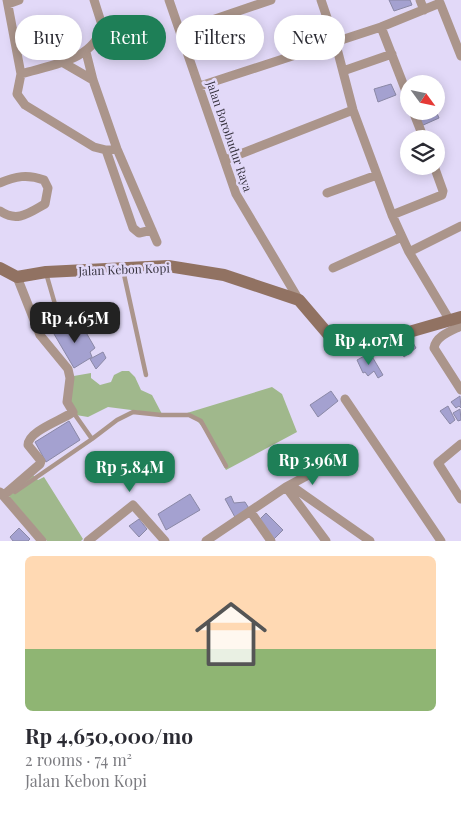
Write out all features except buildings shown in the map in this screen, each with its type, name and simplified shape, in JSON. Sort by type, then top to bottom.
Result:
[{"type":"main road","name":"Jalan Kebon Kopi","points":[[17,278],[46,272],[168,266],[224,275],[299,300]]},
{"type":"main road","points":[[0,268],[17,278]]},
{"type":"main road","points":[[299,300],[334,341],[350,349],[458,320]]},
{"type":"street","points":[[19,0],[8,2],[21,74],[17,94],[25,106],[89,144],[106,150],[117,148]]},
{"type":"street","points":[[21,74],[62,62],[86,52],[98,39],[102,25],[95,0]]},
{"type":"street","name":"Jalan Borobudur Raya","points":[[169,0],[176,20]]},
{"type":"street","points":[[227,15],[271,0]]},
{"type":"street","points":[[321,0],[326,15]]},
{"type":"street","points":[[420,0],[424,10]]},
{"type":"street","points":[[345,38],[382,27],[440,3],[461,56]]},
{"type":"street","points":[[382,27],[400,75]]},
{"type":"street","points":[[86,52],[92,80],[117,148],[157,242]]},
{"type":"street","points":[[343,70],[392,54]]},
{"type":"street","name":"Jalan Borobudur Raya","points":[[191,60],[236,194],[299,300]]},
{"type":"street","points":[[200,86],[278,60]]},
{"type":"street","points":[[340,60],[353,110],[402,237],[409,252],[458,320],[434,345],[461,390]]},
{"type":"street","points":[[62,62],[92,80]]},
{"type":"street","points":[[225,160],[353,110]]},
{"type":"street","points":[[106,150],[136,231],[139,233],[152,230]]},
{"type":"street","points":[[392,214],[442,195],[444,191],[438,175]]},
{"type":"street","points":[[0,183],[15,177],[27,176],[44,180],[48,188],[45,204],[24,216],[14,218],[0,210]]},
{"type":"street","points":[[328,193],[377,176]]},
{"type":"street","points":[[122,197],[136,193]]},
{"type":"street","points":[[409,252],[461,226]]},
{"type":"street","points":[[333,268],[402,237]]},
{"type":"street","points":[[17,278],[40,335],[68,369],[70,378],[68,402],[73,412],[60,422],[34,433],[28,440],[28,445],[40,460],[40,464],[2,493],[42,541]]},
{"type":"street","points":[[345,399],[442,541]]},
{"type":"street","points":[[461,444],[438,463],[461,499]]},
{"type":"street","points":[[206,541],[220,537],[250,511],[288,486],[325,466]]},
{"type":"street","points":[[288,486],[326,541]]},
{"type":"street","points":[[288,486],[370,541]]},
{"type":"street","points":[[88,541],[133,505],[165,541]]},
{"type":"street","points":[[250,511],[271,541]]},
{"type":"lane","points":[[123,268],[146,375]]},
{"type":"lane","points":[[46,272],[61,325]]},
{"type":"lane","points":[[73,412],[92,439]]},
{"type":"lane","points":[[15,492],[117,420],[133,412],[189,415],[201,422],[226,466]]},
{"type":"green space","points":[[122,371],[129,371],[135,377],[141,390],[152,395],[162,414],[108,407],[88,417],[76,415],[66,399],[68,377],[91,373],[91,378],[100,385],[111,382],[114,375]]},
{"type":"green space","points":[[272,387],[282,394],[297,432],[226,470],[205,430],[187,413]]},
{"type":"green space","points":[[33,475],[38,480],[44,477],[83,539],[81,541],[47,541],[7,494]]}]
